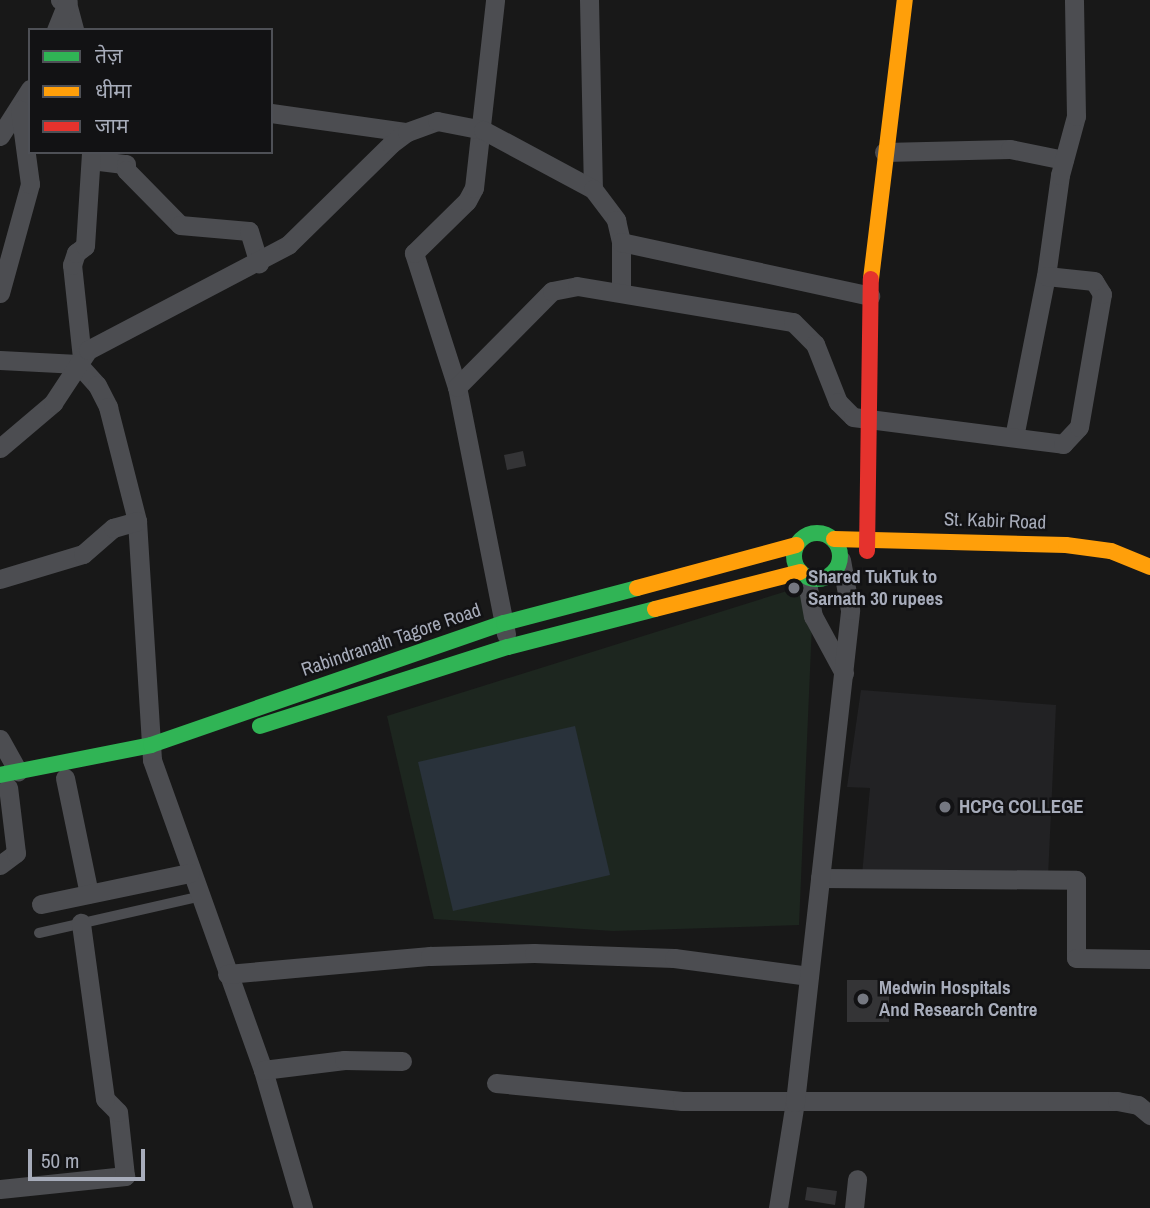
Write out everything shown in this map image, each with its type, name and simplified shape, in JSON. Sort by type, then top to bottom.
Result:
[{"type":"main road","points":[[867,544],[864,420],[870,296],[884,152],[905,0]]},
{"type":"main road","name":"Rabindranath Tagore Road","points":[[814,533],[839,551],[828,577],[803,574],[508,647],[65,778],[6,781],[151,752],[504,623],[796,545],[814,533]]},
{"type":"main road","name":"St. Kabir Road","points":[[839,551],[867,544],[1142,561],[1150,581]]},
{"type":"main road","points":[[796,545],[794,559],[803,574]]},
{"type":"street","points":[[495,0],[478,173],[467,201],[414,253],[457,387],[508,647]]},
{"type":"street","points":[[589,0],[593,189]]},
{"type":"street","points":[[1014,437],[1046,276],[1064,160],[1076,116],[1074,0]]},
{"type":"street","points":[[57,28],[65,1]]},
{"type":"street","points":[[65,1],[73,28]]},
{"type":"street","points":[[0,136],[20,110],[28,93]]},
{"type":"street","points":[[0,293],[30,184],[20,110]]},
{"type":"street","points":[[273,114],[407,132]]},
{"type":"street","points":[[0,448],[53,403],[80,361],[94,346],[259,263],[306,232],[407,132],[437,121],[483,130],[593,189],[616,220],[621,242],[621,292]]},
{"type":"street","points":[[884,152],[1010,149],[1064,160]]},
{"type":"street","points":[[259,263],[249,231],[180,225],[131,177],[126,164],[91,156],[85,246],[76,253],[72,265],[80,361],[108,407],[137,521],[151,752],[198,897],[263,1070],[303,1208]]},
{"type":"street","points":[[621,242],[870,296]]},
{"type":"street","points":[[457,387],[552,291],[577,286],[793,322],[815,344],[838,402],[845,412],[864,420],[1063,444],[1079,427],[1100,286],[1094,281],[1046,276]]},
{"type":"street","points":[[0,360],[80,361]]},
{"type":"street","points":[[0,579],[83,554],[113,528],[137,521]]},
{"type":"street","points":[[778,1208],[795,1102],[850,610],[839,551]]},
{"type":"street","points":[[803,574],[813,616],[844,673]]},
{"type":"street","points":[[0,739],[16,853],[0,866]]},
{"type":"street","points":[[65,778],[89,894]]},
{"type":"street","points":[[41,904],[190,873]]},
{"type":"street","points":[[820,878],[1076,880],[1076,958],[1150,959]]},
{"type":"street","points":[[0,1189],[125,1176],[118,1112],[105,1099],[80,923]]},
{"type":"street","points":[[227,974],[430,956],[534,953],[674,958],[809,976]]},
{"type":"street","points":[[263,1070],[344,1060],[402,1061]]},
{"type":"street","points":[[496,1083],[681,1101],[1117,1101],[1138,1105],[1150,1115]]},
{"type":"street","points":[[854,1208],[857,1179]]},
{"type":"lane","points":[[39,933],[198,897]]},
{"type":"shaded area","points":[[800,587],[812,624],[799,925],[613,931],[434,919],[387,716]]},
{"type":"shaded area","points":[[861,690],[1056,705],[1048,877],[862,875],[870,788],[847,787]]},
{"type":"shaded area","points":[[575,726],[610,875],[453,911],[418,762]]},
{"type":"building","points":[[523,451],[526,466],[507,470],[504,455]]},
{"type":"building","points":[[847,980],[889,980],[889,1022],[847,1022]]},
{"type":"building","points":[[807,1187],[837,1191],[835,1205],[805,1200]]},
{"type":"traffic: fast","points":[[817,533],[834,539],[840,556],[834,573],[817,579],[800,573],[794,556],[800,539],[817,533]]},
{"type":"traffic: fast","points":[[0,775],[151,745],[504,623],[637,588]]},
{"type":"traffic: fast","points":[[260,726],[508,647],[655,609]]},
{"type":"traffic: slow","points":[[871,279],[905,0]]},
{"type":"traffic: slow","points":[[834,539],[1066,545],[1111,551],[1150,567]]},
{"type":"traffic: slow","points":[[637,588],[796,545]]},
{"type":"traffic: slow","points":[[655,609],[800,572]]},
{"type":"traffic: jam","points":[[867,551],[871,279]]},
{"type":"place","name":"Shared TukTuk to Sarnath 30 rupees","points":[[794,588]]},
{"type":"place","name":"HCPG COLLEGE","points":[[945,807]]},
{"type":"place","name":"Medwin Hospitals And Research Centre","points":[[863,999]]}]
